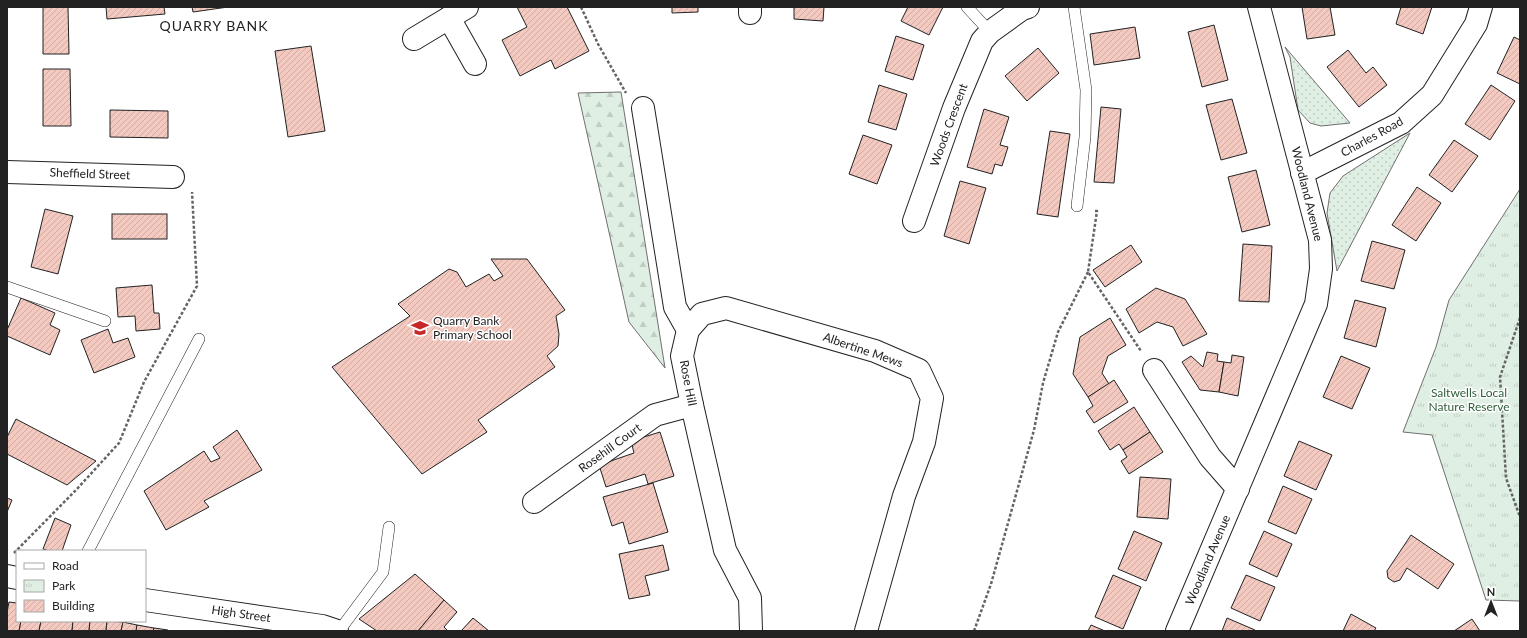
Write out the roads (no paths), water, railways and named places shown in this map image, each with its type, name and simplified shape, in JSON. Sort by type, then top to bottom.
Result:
[{"type":"street","points":[[414,39],[467,7]]},
{"type":"street","name":"Woods Crescent","points":[[914,221],[954,108],[982,41],[990,32],[1022,9],[1028,7]]},
{"type":"street","name":"Woodland Avenue","points":[[1177,631],[1316,304],[1321,269],[1320,240],[1259,7]]},
{"type":"street","name":"Charles Road","points":[[1302,173],[1400,123],[1432,95],[1476,24],[1481,7]]},
{"type":"street","points":[[449,18],[475,64]]},
{"type":"street","points":[[643,108],[675,307],[688,330]]},
{"type":"street","name":"Sheffield Street","points":[[7,172],[173,177]]},
{"type":"street","name":"Albertine Mews","points":[[688,330],[702,314],[726,308],[875,351],[920,370],[932,398],[924,442],[904,496],[866,631]]},
{"type":"street","name":"Rose Hill","points":[[688,330],[682,356],[692,405],[725,550],[750,598],[751,631]]},
{"type":"street","points":[[1154,370],[1210,457],[1238,489]]},
{"type":"street","name":"Rosehill Court","points":[[534,502],[655,415],[692,405]]},
{"type":"street","name":"High Street","points":[[146,600],[322,626],[338,631]]},
{"type":"lane","points":[[967,7],[990,32]]},
{"type":"lane","points":[[1074,7],[1086,90],[1085,137],[1077,206]]},
{"type":"lane","points":[[7,288],[105,321]]},
{"type":"lane","points":[[89,550],[199,339]]},
{"type":"lane","points":[[338,631],[384,572],[389,526]]},
{"type":"place","name":"Quarry Bank Primary School","points":[[420,328]]},
{"type":"district","name":"QUARRY BANK","points":[[214,26]]},
{"type":"park label","name":"Saltwells Local Nature Reserve","points":[[1469,400]]}]
